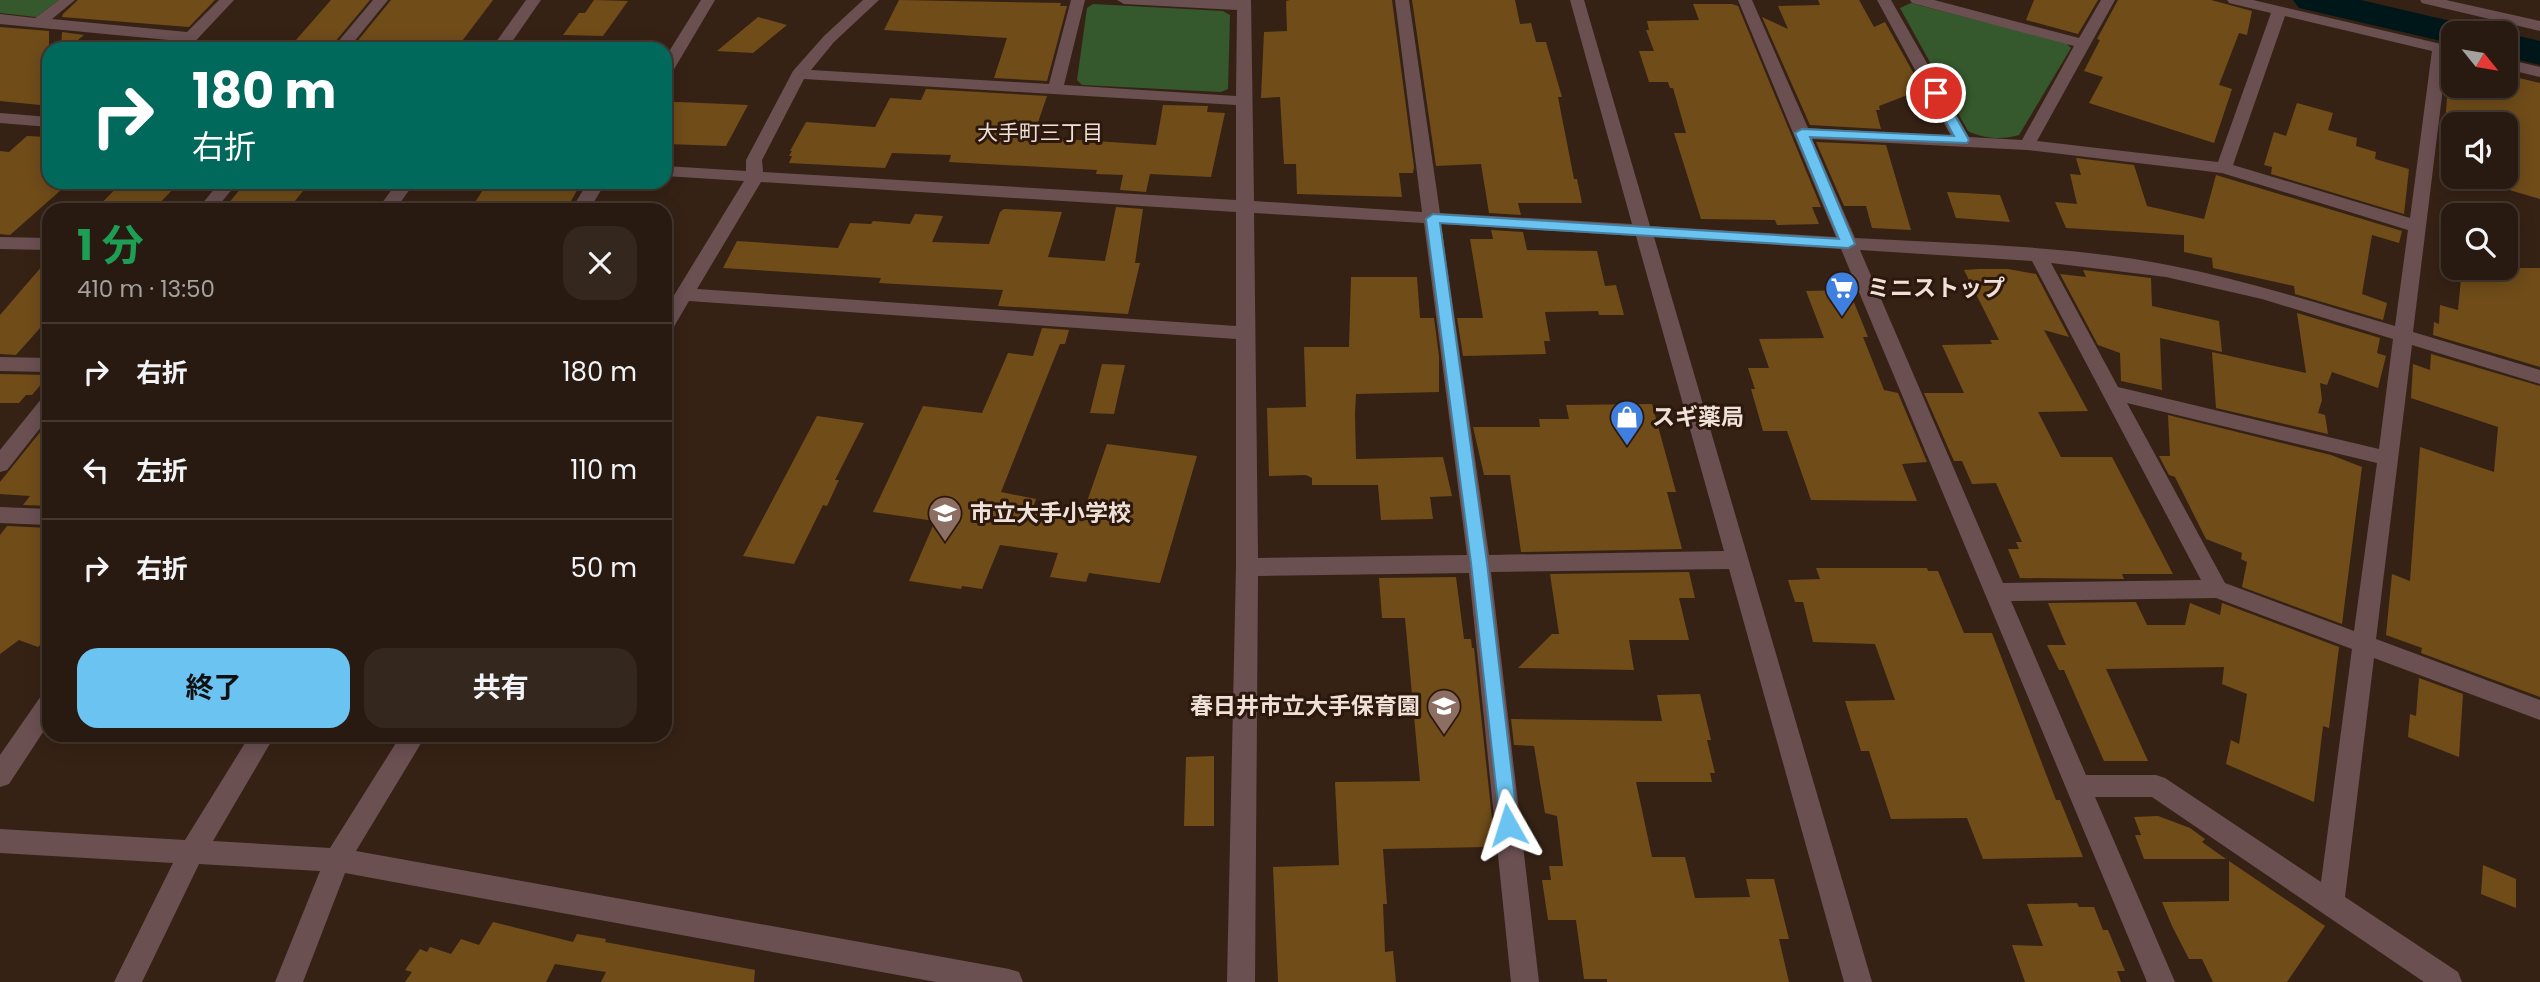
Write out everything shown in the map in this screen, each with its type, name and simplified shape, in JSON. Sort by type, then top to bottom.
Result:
[{"type":"street","points":[[38,23],[68,0]]},
{"type":"street","points":[[185,42],[227,0]]},
{"type":"street","points":[[346,42],[381,0]]},
{"type":"street","points":[[504,42],[534,0]]},
{"type":"street","points":[[672,59],[708,0]]},
{"type":"street","points":[[672,314],[755,178],[754,160],[799,74],[829,39],[872,0]]},
{"type":"street","points":[[1055,90],[1078,0]]},
{"type":"street","points":[[1124,0],[1244,3],[1247,566],[1241,982]]},
{"type":"street","points":[[1402,0],[1479,563],[1525,982]]},
{"type":"street","points":[[1577,0],[1858,982]]},
{"type":"street","points":[[1745,0],[2161,982]]},
{"type":"street","points":[[1884,0],[1962,140]]},
{"type":"street","points":[[1917,0],[2084,44]]},
{"type":"street","points":[[2026,145],[2108,0]]},
{"type":"street","points":[[2234,0],[2441,49]]},
{"type":"street","points":[[2427,0],[2540,26]]},
{"type":"street","points":[[2511,0],[2512,20]]},
{"type":"street","points":[[2224,169],[2279,11]]},
{"type":"street","points":[[0,19],[190,37]]},
{"type":"street","points":[[2518,67],[2540,72]]},
{"type":"street","points":[[799,74],[1246,101]]},
{"type":"street","points":[[2331,901],[2401,334],[2416,226],[2441,84]]},
{"type":"street","points":[[0,118],[42,121]]},
{"type":"street","points":[[1802,133],[2026,145],[2224,169],[2416,226]]},
{"type":"street","points":[[672,172],[2038,255],[2166,271],[2264,293],[2540,377]]},
{"type":"street","points":[[212,203],[223,189]]},
{"type":"street","points":[[0,243],[42,244]]},
{"type":"street","points":[[2038,255],[2217,589]]},
{"type":"street","points":[[684,294],[1244,333]]},
{"type":"street","points":[[0,364],[42,365]]},
{"type":"street","points":[[2111,392],[2386,458]]},
{"type":"street","points":[[0,464],[42,413]]},
{"type":"street","points":[[0,515],[42,517]]},
{"type":"street","points":[[1247,566],[1739,560]]},
{"type":"street","points":[[1998,592],[2217,589],[2540,710]]},
{"type":"street","points":[[0,776],[42,713]]},
{"type":"street","points":[[128,982],[192,852],[258,742]]},
{"type":"street","points":[[289,982],[337,860],[410,742]]},
{"type":"street","points":[[2078,786],[2156,786],[2448,982]]},
{"type":"street","points":[[0,842],[337,860],[1009,982]]},
{"type":"green space","points":[[0,0],[59,0],[36,17],[0,13]]},
{"type":"green space","points":[[1911,3],[2066,43],[2071,48],[2019,135],[1993,138],[1968,131],[1900,8]]},
{"type":"green space","points":[[1093,4],[1223,11],[1230,15],[1228,89],[1221,92],[1082,85],[1077,80],[1087,8]]},
{"type":"building","points":[[78,0],[215,0],[189,27],[62,17]]},
{"type":"building","points":[[331,0],[370,0],[335,42],[296,40]]},
{"type":"building","points":[[391,0],[493,0],[461,42],[357,42]]},
{"type":"building","points":[[594,0],[628,1],[603,36],[563,35],[579,13],[585,13]]},
{"type":"building","points":[[899,0],[1061,3],[1060,6],[1067,6],[1047,81],[994,78],[1007,38],[884,30]]},
{"type":"building","points":[[1392,0],[1414,167],[1413,173],[1399,173],[1402,197],[1297,194],[1296,164],[1284,164],[1280,97],[1261,98],[1264,32],[1287,31],[1286,1]]},
{"type":"building","points":[[1412,0],[1515,0],[1520,24],[1531,23],[1536,42],[1546,42],[1562,97],[1558,97],[1574,179],[1577,179],[1582,203],[1518,203],[1521,215],[1489,213],[1481,164],[1436,166]]},
{"type":"building","points":[[1818,0],[1859,0],[1874,27],[1885,22],[1919,83],[1915,83],[1918,91],[1879,106],[1880,110],[1876,110],[1881,129],[1810,125],[1762,17],[1788,29],[1778,6],[1820,5]]},
{"type":"building","points":[[2034,0],[2098,0],[2078,34],[2026,20]]},
{"type":"building","points":[[2118,0],[2211,0],[2252,11],[2247,35],[2239,33],[2219,85],[2232,89],[2214,143],[2089,103],[2103,77],[2084,71]]},
{"type":"building","points":[[1693,4],[1738,6],[1821,207],[1812,207],[1819,224],[1777,225],[1775,220],[1701,219],[1674,133],[1686,133],[1673,88],[1670,88],[1668,82],[1649,82],[1639,51],[1654,51],[1646,30],[1649,30],[1647,21],[1699,20]]},
{"type":"building","points":[[758,17],[787,25],[753,53],[717,51]]},
{"type":"building","points":[[0,27],[49,31],[49,42],[42,42],[42,103],[0,101]]},
{"type":"building","points":[[62,32],[84,35],[76,42],[61,42]]},
{"type":"building","points":[[2518,78],[2540,83],[2540,199],[2506,189],[2518,189],[2518,112],[2446,112],[2447,98],[2518,98]]},
{"type":"building","points":[[926,89],[1047,96],[1033,137],[1156,145],[1163,105],[1208,106],[1207,112],[1225,113],[1211,177],[1150,174],[1146,192],[1120,190],[1123,175],[1096,174],[1097,170],[949,162],[951,155],[892,153],[885,168],[789,163],[792,156],[789,156],[790,151],[806,122],[875,127],[890,98],[921,100]]},
{"type":"building","points":[[672,102],[748,105],[726,146],[672,144]]},
{"type":"building","points":[[2297,103],[2333,113],[2328,130],[2357,138],[2356,146],[2376,152],[2375,159],[2409,169],[2404,214],[2271,174],[2272,167],[2264,165],[2274,132],[2286,136]]},
{"type":"building","points":[[27,136],[42,137],[42,189],[62,189],[46,203],[42,203],[42,207],[10,235],[0,234],[0,151],[9,152]]},
{"type":"building","points":[[1816,142],[1886,145],[1911,230],[1872,228],[1866,206],[1844,206]]},
{"type":"building","points":[[2076,158],[2134,165],[2147,206],[2204,219],[2216,175],[2402,231],[2399,243],[2372,235],[2362,294],[2387,303],[2383,320],[2295,294],[2294,286],[2213,268],[2212,258],[2184,252],[2184,235],[2066,228],[2055,202],[2077,204],[2070,174],[2081,175]]},
{"type":"building","points":[[115,189],[173,189],[160,203],[102,203]]},
{"type":"building","points":[[240,189],[304,189],[294,203],[229,203]]},
{"type":"building","points":[[484,189],[578,189],[570,203],[474,203]]},
{"type":"building","points":[[1947,192],[2000,195],[2010,222],[1956,218]]},
{"type":"building","points":[[1116,207],[1143,209],[1135,263],[1140,263],[1128,314],[998,306],[1003,290],[879,283],[881,278],[723,268],[737,241],[838,248],[850,223],[871,224],[873,221],[910,224],[915,214],[943,216],[932,242],[989,244],[1000,212],[1004,209],[1062,212],[1048,257],[1105,261]]},
{"type":"building","points":[[1491,230],[1523,232],[1527,250],[1597,251],[1605,286],[1616,285],[1624,315],[1599,315],[1598,311],[1545,312],[1550,341],[1544,341],[1546,354],[1463,356],[1457,318],[1483,318],[1470,239],[1493,239]]},
{"type":"building","points":[[42,266],[42,326],[16,355],[0,354],[0,315]]},
{"type":"building","points":[[2518,268],[2540,268],[2540,367],[2433,335],[2434,322],[2439,324],[2440,305],[2458,310],[2461,280],[2518,280]]},
{"type":"building","points":[[2008,269],[2036,274],[2069,337],[2044,330],[2088,411],[2038,412],[2061,457],[2112,457],[2173,574],[2122,574],[2124,579],[2020,578],[2008,549],[2019,549],[2016,542],[2022,542],[1996,483],[1972,484],[1962,461],[1954,461],[1924,393],[1964,393],[1942,345],[1992,344],[1990,340],[1999,340],[1964,270]]},
{"type":"building","points":[[2083,270],[2151,278],[2152,306],[2219,321],[2222,352],[2160,338],[2162,390],[2121,381],[2120,353],[2098,345],[2060,274],[2086,277]]},
{"type":"building","points":[[1351,277],[1417,277],[1420,318],[1434,318],[1439,356],[1439,392],[1356,394],[1355,414],[1356,459],[1443,457],[1452,496],[1430,497],[1433,519],[1381,520],[1378,485],[1312,485],[1312,478],[1306,475],[1269,476],[1267,408],[1306,407],[1304,347],[1349,347]]},
{"type":"building","points":[[1849,290],[1868,337],[1863,337],[1884,390],[1898,393],[1927,462],[1902,464],[1917,501],[1811,500],[1787,431],[1763,431],[1748,368],[1769,368],[1759,339],[1824,338],[1806,291]]},
{"type":"building","points":[[2297,313],[2380,338],[2377,353],[2386,356],[2378,388],[2332,372],[2327,385],[2320,383],[2322,400],[2318,413],[2325,415],[2328,434],[2216,408],[2212,352],[2306,373]]},
{"type":"building","points":[[1042,328],[1069,330],[1065,344],[1060,344],[1001,492],[1036,499],[1032,510],[1082,516],[1107,444],[1197,456],[1160,583],[1089,573],[1086,582],[1050,577],[1058,553],[1000,545],[982,589],[962,586],[961,589],[909,581],[935,521],[873,512],[923,406],[982,413],[1008,353],[1033,356]]},
{"type":"building","points":[[2431,354],[2540,386],[2540,697],[2421,653],[2422,648],[2386,635],[2392,574],[2410,581],[2420,447],[2494,472],[2498,427],[2411,398],[2413,364],[2430,370]]},
{"type":"building","points":[[1102,364],[1125,365],[1114,414],[1090,413]]},
{"type":"building","points":[[0,374],[42,375],[42,383],[32,395],[26,395],[19,403],[0,403]]},
{"type":"building","points":[[1652,404],[1676,492],[1667,492],[1682,549],[1521,552],[1510,475],[1484,475],[1473,427],[1540,427],[1539,419],[1569,419],[1566,405]]},
{"type":"building","points":[[2168,415],[2331,455],[2362,467],[2342,624],[2242,587],[2247,562],[2241,559],[2242,553],[2206,539],[2175,477],[2169,475],[2159,456],[2170,456]]},
{"type":"building","points":[[817,416],[864,423],[835,480],[839,480],[827,506],[823,505],[794,564],[743,556]]},
{"type":"building","points":[[42,430],[42,506],[23,505],[30,496],[0,494],[0,482]]},
{"type":"building","points":[[7,526],[42,528],[42,643],[38,647],[19,640],[0,654],[0,535]]},
{"type":"building","points":[[1816,568],[1927,568],[1928,571],[1938,571],[1964,633],[1992,633],[2056,800],[2060,800],[2083,857],[1983,859],[1967,818],[1891,819],[1869,751],[1861,751],[1845,701],[1895,700],[1875,644],[1813,642],[1803,602],[1795,602],[1788,580],[1820,579]]},
{"type":"building","points":[[1689,572],[1695,598],[1679,598],[1689,640],[1629,640],[1634,670],[1518,668],[1552,634],[1559,634],[1550,574]]},
{"type":"building","points":[[1456,577],[1464,639],[1471,639],[1474,648],[1494,838],[1487,838],[1487,847],[1383,849],[1387,904],[1383,904],[1385,952],[1393,951],[1396,982],[1278,982],[1273,867],[1339,865],[1335,782],[1420,781],[1405,618],[1382,618],[1379,578]]},
{"type":"building","points":[[2136,602],[2147,625],[2185,625],[2190,603],[2220,615],[2222,603],[2339,647],[2329,728],[2323,726],[2314,802],[2226,764],[2231,740],[2239,744],[2247,694],[2222,684],[2224,667],[2106,669],[2148,761],[2104,761],[2064,670],[2059,670],[2047,645],[2066,645],[2048,603]]},
{"type":"building","points":[[2419,678],[2463,694],[2459,757],[2408,737],[2410,714],[2416,716]]},
{"type":"building","points":[[1700,694],[1711,740],[1707,740],[1715,773],[1710,773],[1712,782],[1636,782],[1652,857],[1685,857],[1695,898],[1750,897],[1746,879],[1774,879],[1789,939],[1779,939],[1789,982],[1607,982],[1607,979],[1584,979],[1576,920],[1548,920],[1542,880],[1551,880],[1549,866],[1563,866],[1557,816],[1545,813],[1534,746],[1514,745],[1511,719],[1662,721],[1657,695]]},
{"type":"building","points":[[1214,756],[1214,826],[1184,826],[1186,757]]},
{"type":"building","points":[[2158,816],[2190,828],[2205,839],[2202,842],[2226,859],[2144,859],[2135,835],[2141,835],[2134,817]]},
{"type":"building","points":[[2229,861],[2325,926],[2287,982],[2213,982],[2202,959],[2189,959],[2172,926],[2162,902],[2229,901]]},
{"type":"building","points":[[2483,865],[2516,879],[2516,908],[2481,894]]},
{"type":"building","points":[[2077,903],[2079,907],[2094,907],[2103,930],[2108,930],[2125,971],[2117,971],[2121,982],[2025,982],[2012,945],[2043,946],[2027,904]]},
{"type":"building","points":[[493,922],[573,942],[577,934],[606,939],[605,942],[755,970],[754,982],[601,982],[606,972],[555,964],[546,982],[405,982],[412,972],[405,970],[420,949],[427,952],[430,947],[451,954],[461,939],[479,945]]},
{"type":"waterway","points":[[2312,0],[2441,30]]},
{"type":"waterway","points":[[2518,48],[2540,53]]},
{"type":"place","name":"ミニストップ","points":[[1842,318]]},
{"type":"place","name":"スギ薬局","points":[[1627,447]]},
{"type":"place","name":"市立大手小学校","points":[[945,543]]},
{"type":"place","name":"春日井市立大手保育園","points":[[1444,736]]},
{"type":"district","name":"大手町三丁目","points":[[1040,132]]},
{"type":"route","points":[[1508,825],[1479,563],[1433,219],[1848,244],[1802,133],[1962,140],[1936,93]]}]
